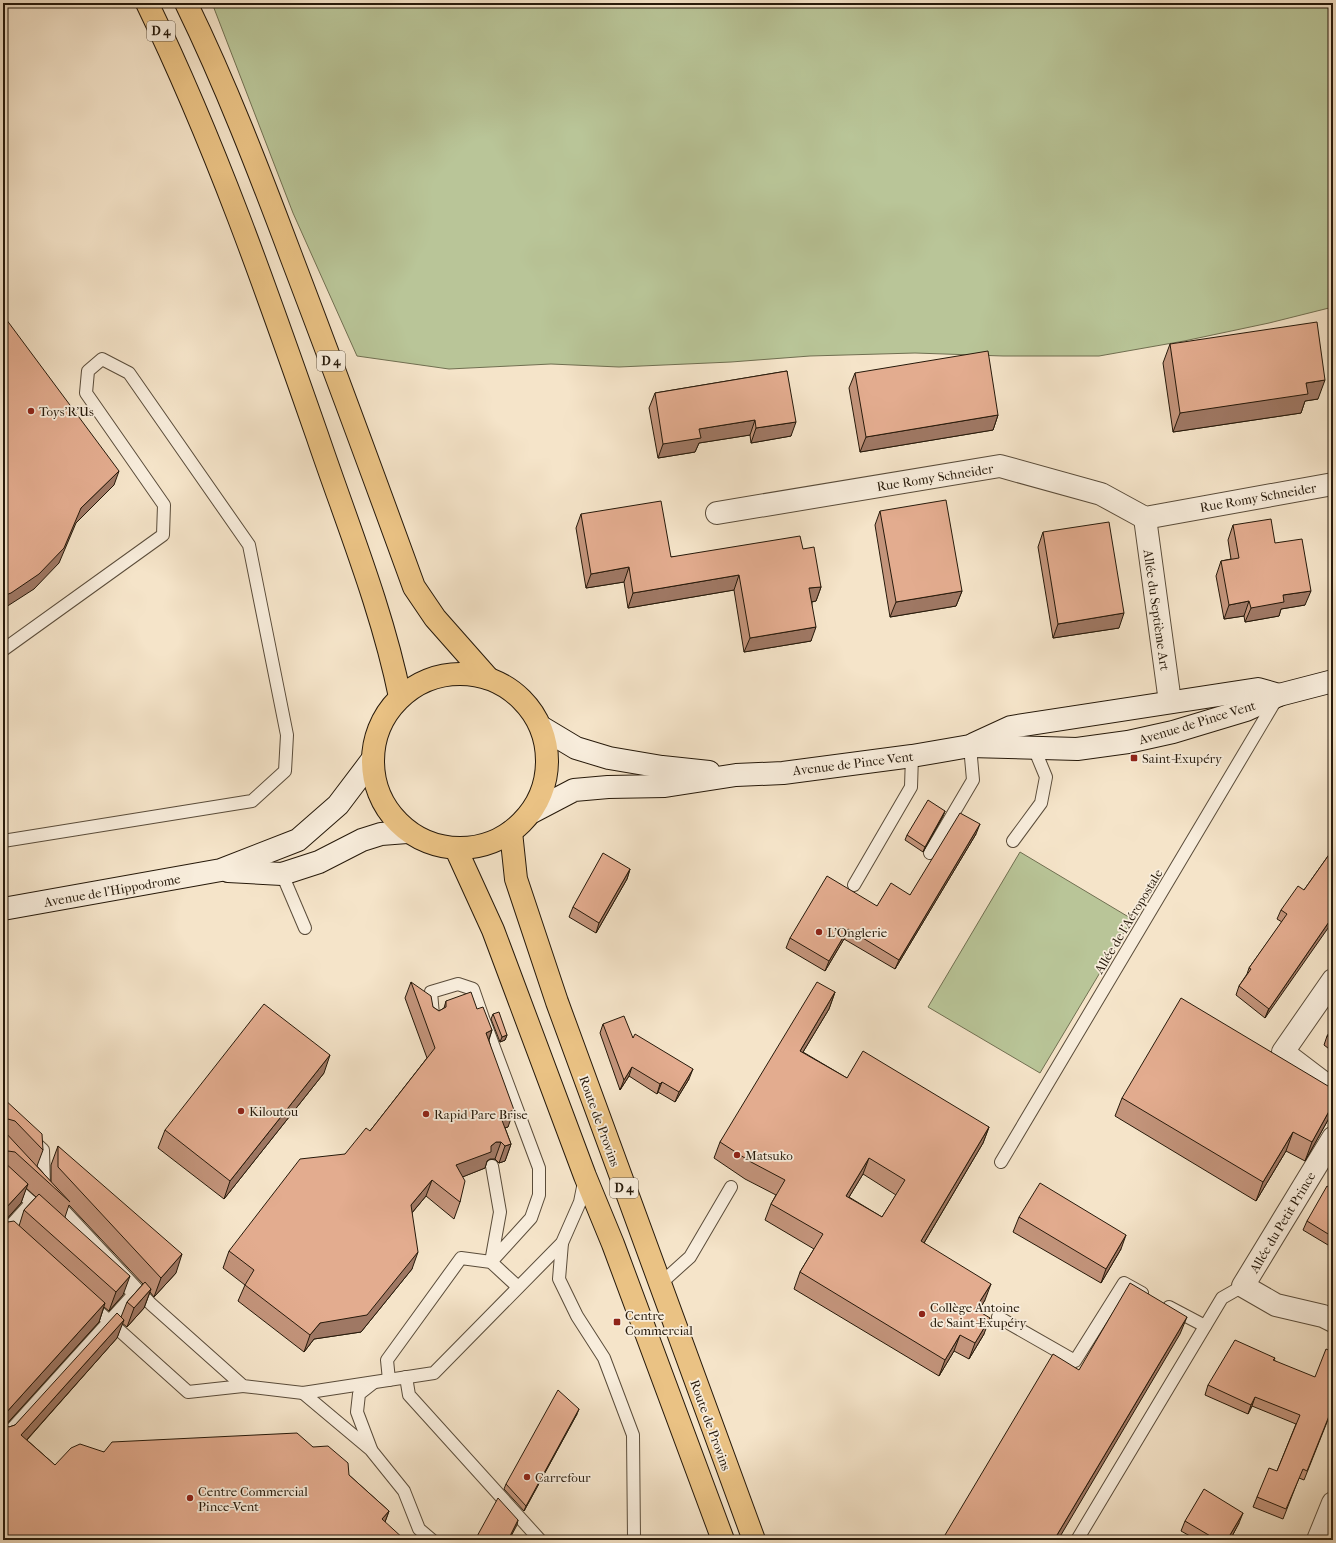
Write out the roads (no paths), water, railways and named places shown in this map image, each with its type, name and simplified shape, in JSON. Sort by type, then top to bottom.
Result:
[{"type":"main road","name":"D 4","points":[[147,3],[175,60],[205,129],[286,347],[373,597],[400,697]]},
{"type":"main road","name":"D 4","points":[[186,3],[254,158],[330,357],[414,587],[435,618],[488,678]]},
{"type":"main road","name":"Rue Romy Schneider","points":[[718,513],[1000,466],[1101,494],[1144,518],[1333,484]]},
{"type":"main road","name":"Allée du Septième Art","points":[[1144,518],[1170,702]]},
{"type":"main road","points":[[464,674],[488,678],[510,689],[528,706],[541,727],[548,756],[545,785],[532,812],[512,832],[485,845],[456,849],[430,844],[408,832],[389,813],[378,790],[372,760],[378,730],[393,704],[400,697],[439,676],[464,674]]},
{"type":"main road","name":"Avenue de Pince Vent","points":[[532,812],[574,790],[608,787],[665,786],[736,775],[783,772],[912,756],[970,746],[1077,749],[1128,742],[1173,732],[1239,712],[1279,695],[1333,681]]},
{"type":"main road","name":"Avenue de Pince Vent","points":[[970,746],[1011,727],[1258,689],[1279,695]]},
{"type":"main road","name":"Avenue de Pince Vent","points":[[541,727],[576,748],[609,758],[662,767],[736,775]]},
{"type":"main road","name":"Avenue de l'Hippodrome","points":[[3,909],[221,870],[298,840],[338,805],[372,760]]},
{"type":"main road","name":"Avenue de l'Hippodrome","points":[[221,870],[282,874],[319,862],[362,840],[382,834],[408,832]]},
{"type":"main road","name":"Route de Provins","points":[[512,832],[516,879],[559,1009],[754,1540]]},
{"type":"main road","name":"D 4","points":[[456,849],[496,936],[585,1176],[613,1244],[724,1540]]},
{"type":"main road","points":[[1333,980],[1283,1052],[1333,1090]]},
{"type":"main road","name":"Allée du Petit Prince","points":[[1243,1286],[1333,1138]]},
{"type":"main road","points":[[1243,1286],[1276,1305],[1323,1316],[1333,1321]]},
{"type":"main road","points":[[1318,1540],[1333,1503]]},
{"type":"lane","points":[[3,650],[163,535],[164,505],[86,393],[88,371],[102,359],[129,373],[249,545],[287,735],[284,771],[252,801],[3,841]]},
{"type":"lane","name":"Allée de l'Aéropostale","points":[[1001,1162],[1279,695]]},
{"type":"lane","points":[[930,853],[973,780],[970,746]]},
{"type":"lane","points":[[1013,841],[1041,803],[1046,777],[1034,748]]},
{"type":"lane","points":[[854,885],[912,787],[912,756]]},
{"type":"lane","points":[[282,874],[304,928]]},
{"type":"lane","points":[[433,1020],[431,992],[458,984],[473,989],[539,1168],[539,1195],[531,1218],[491,1262]]},
{"type":"lane","points":[[20,1128],[43,1150],[44,1189]]},
{"type":"lane","points":[[491,1262],[500,1212],[492,1166]]},
{"type":"lane","points":[[585,1176],[580,1202],[562,1243],[559,1279],[576,1316],[604,1358],[633,1435],[634,1538],[636,1540]]},
{"type":"lane","points":[[3,1177],[54,1222]]},
{"type":"lane","points":[[34,1178],[151,1304],[243,1386]]},
{"type":"lane","points":[[660,1284],[690,1257],[731,1187]]},
{"type":"lane","points":[[18,1240],[5,1232],[32,1202]]},
{"type":"lane","points":[[81,1296],[188,1392],[243,1386],[303,1392],[434,1373],[562,1243]]},
{"type":"lane","points":[[3,1439],[134,1294],[83,1248]]},
{"type":"lane","points":[[389,1380],[387,1360],[461,1258],[491,1262],[518,1287]]},
{"type":"lane","points":[[998,1317],[1075,1361],[1124,1283],[1205,1326]]},
{"type":"lane","points":[[1077,1540],[1222,1298],[1243,1286]]},
{"type":"lane","points":[[406,1377],[409,1395],[540,1540]]},
{"type":"lane","points":[[371,1450],[357,1412],[359,1394],[374,1382]]},
{"type":"lane","points":[[303,1392],[371,1450],[404,1491],[419,1529],[432,1540]]},
{"type":"place","name":"Toys'R'Us","points":[[31,411]]},
{"type":"place","name":"Saint-Exupéry","points":[[1134,758]]},
{"type":"place","name":"L'Onglerie","points":[[819,932]]},
{"type":"place","name":"Kiloutou","points":[[241,1111]]},
{"type":"place","name":"Rapid Pare Brise","points":[[426,1114]]},
{"type":"place","name":"Matsuko","points":[[737,1155]]},
{"type":"place","name":"Collège Antoine de Saint-Exupéry","points":[[922,1314]]},
{"type":"place","name":"Centre Commercial","points":[[617,1322]]},
{"type":"place","name":"Carrefour","points":[[527,1477]]},
{"type":"place","name":"Centre Commercial Pince-Vent","points":[[190,1498]]}]
